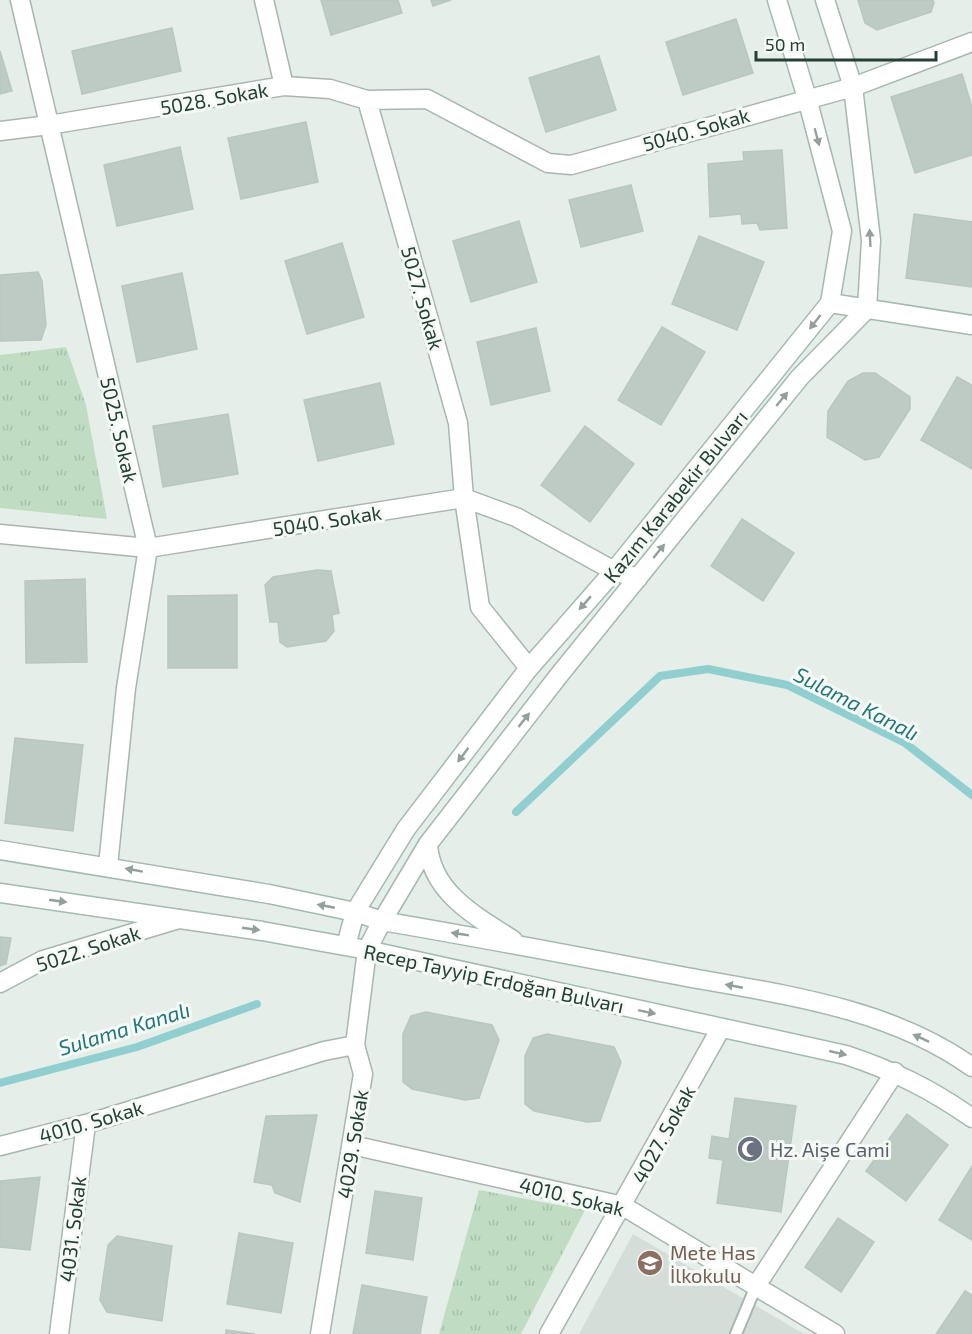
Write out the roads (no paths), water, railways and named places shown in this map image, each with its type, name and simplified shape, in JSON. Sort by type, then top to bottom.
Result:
[{"type":"street","name":"5025. Sokak","points":[[20,0],[148,548],[126,688],[108,866]]},
{"type":"street","points":[[264,0],[284,86]]},
{"type":"street","name":"Kazım Karabekir Bulvarı","points":[[346,946],[355,912],[406,829],[529,668],[614,571],[830,303],[842,231],[807,98],[777,0]]},
{"type":"street","points":[[825,0],[853,87],[871,240],[867,309]]},
{"type":"street","name":"5040. Sokak","points":[[428,99],[548,163],[571,165],[853,87],[972,42]]},
{"type":"street","name":"5028. Sokak","points":[[0,131],[284,86],[330,89],[367,100],[428,99]]},
{"type":"street","name":"5027. Sokak","points":[[367,100],[458,423],[464,498],[480,607],[529,668]]},
{"type":"street","points":[[830,303],[972,325]]},
{"type":"street","name":"Kazım Karabekir Bulvarı","points":[[382,921],[428,844],[638,578],[800,377],[867,309]]},
{"type":"street","name":"5040. Sokak","points":[[0,534],[148,548],[464,498],[516,517],[614,571],[638,578]]},
{"type":"street","points":[[428,844],[429,861],[446,892],[475,916],[522,946]]},
{"type":"street","name":"Recep Tayyip Erdoğan Bulvarı","points":[[0,850],[108,866],[355,912],[382,921],[806,1000],[880,1020],[927,1040],[972,1067]]},
{"type":"street","name":"Recep Tayyip Erdoğan Bulvarı","points":[[0,893],[367,950],[846,1055],[895,1072],[940,1095],[972,1118]]},
{"type":"street","name":"5022. Sokak","points":[[0,982],[43,960],[179,919]]},
{"type":"street","name":"4029. Sokak","points":[[320,1334],[363,1074],[355,1046],[367,950],[382,921]]},
{"type":"street","name":"4027. Sokak","points":[[549,1334],[624,1206],[721,1028]]},
{"type":"street","name":"4010. Sokak","points":[[0,1146],[86,1124],[324,1051],[355,1046]]},
{"type":"street","points":[[756,1286],[895,1072]]},
{"type":"street","name":"4031. Sokak","points":[[59,1334],[86,1124]]},
{"type":"street","name":"4010. Sokak","points":[[352,1145],[624,1206],[835,1334]]},
{"type":"lane","points":[[736,1334],[756,1286]]},
{"type":"waterway","name":"Sulama Kanalı","points":[[516,812],[660,676],[708,669],[787,685],[905,743],[972,795]]},
{"type":"waterway","name":"Sulama Kanalı","points":[[0,1083],[137,1047],[257,1004]]},
{"type":"place","name":"Hz. Aişe Cami","points":[[750,1149]]},
{"type":"place","name":"Mete Has İlkokulu","points":[[650,1263]]}]
